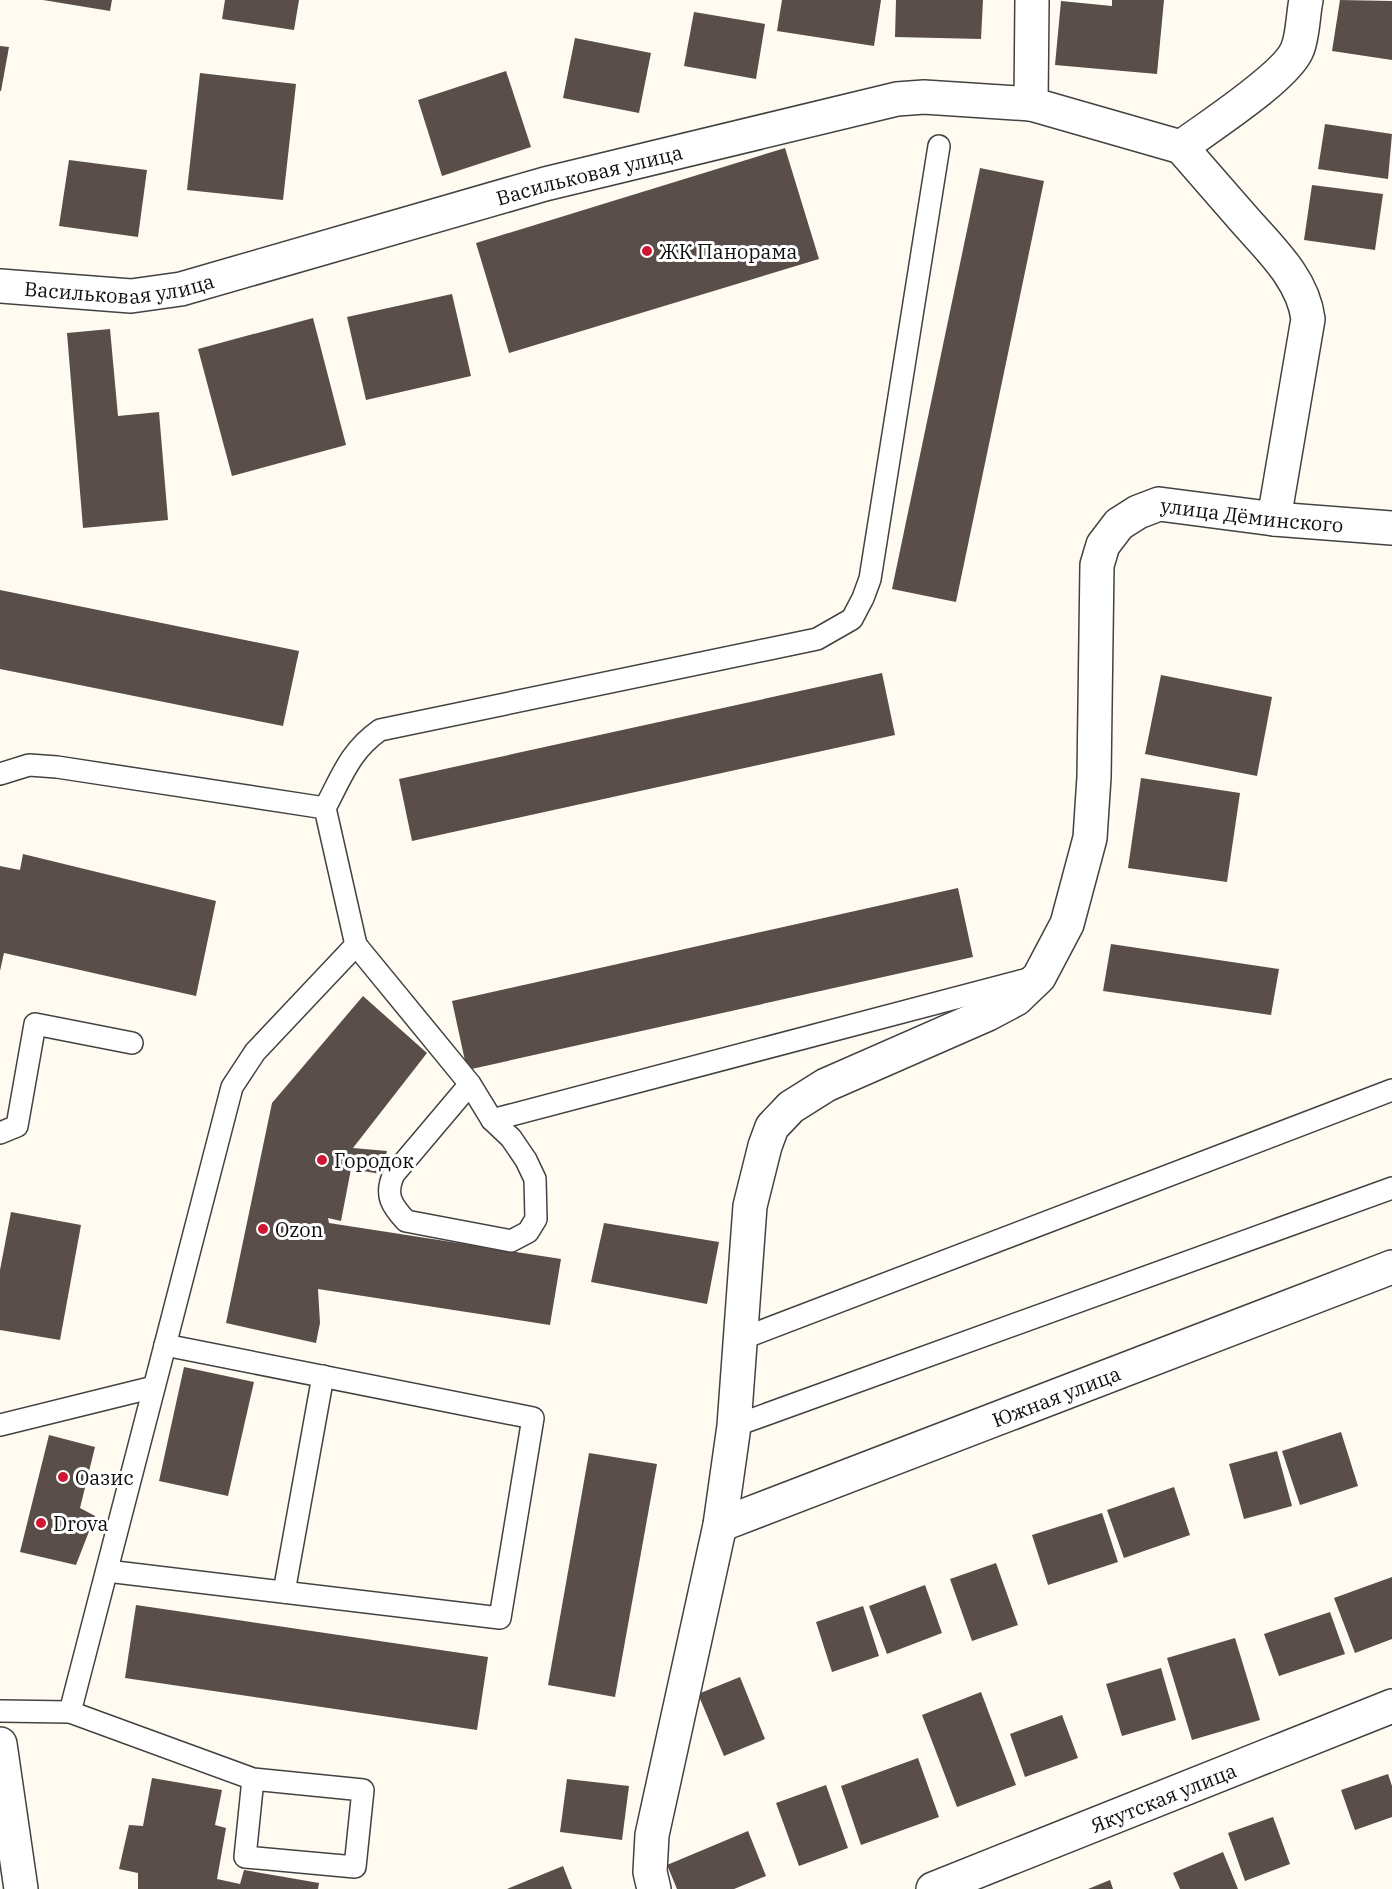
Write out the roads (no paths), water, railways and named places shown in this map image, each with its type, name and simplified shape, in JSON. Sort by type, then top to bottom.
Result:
[{"type":"street","points":[[1031,104],[1032,0]]},
{"type":"street","points":[[1274,519],[1308,319],[1306,304],[1300,289],[1282,263],[1181,147],[1266,85],[1285,67],[1297,50],[1306,0]]},
{"type":"street","name":"Васильковая улица","points":[[0,286],[131,296],[181,289],[545,184],[897,99],[924,97],[1031,104],[1181,147]]},
{"type":"street","name":"улица Дёминского","points":[[1039,977],[1067,924],[1090,838],[1094,777],[1096,565],[1103,545],[1119,524],[1138,512],[1159,504],[1274,519],[1392,528]]},
{"type":"street","points":[[654,1889],[650,1872],[652,1835],[720,1525],[734,1426],[750,1206],[772,1127],[791,1107],[825,1085],[988,1014],[1016,999],[1039,977]]},
{"type":"street","name":"Южная улица","points":[[720,1525],[1392,1267]]},
{"type":"street","name":"Якутская улица","points":[[933,1889],[1392,1706]]},
{"type":"street","points":[[0,1744],[8,1855],[21,1889]]},
{"type":"lane","points":[[470,1084],[394,1174],[388,1186],[390,1198],[406,1221],[511,1240],[528,1232],[536,1219],[535,1179],[532,1169],[511,1138],[492,1120],[470,1084],[356,945],[325,807],[353,755],[360,746],[380,730],[817,639],[852,619],[870,579],[939,146]]},
{"type":"lane","points":[[0,774],[30,765],[57,767],[325,807]]},
{"type":"lane","points":[[70,1712],[232,1087],[255,1052],[356,945]]},
{"type":"lane","points":[[492,1120],[1039,977]]},
{"type":"lane","points":[[0,1133],[16,1126],[35,1024],[132,1043]]},
{"type":"lane","points":[[741,1339],[1392,1090]]},
{"type":"lane","points":[[734,1426],[1392,1188]]},
{"type":"lane","points":[[107,1571],[500,1618],[533,1418],[165,1345]]},
{"type":"lane","points":[[284,1592],[323,1376]]},
{"type":"lane","points":[[0,1425],[154,1387]]},
{"type":"lane","points":[[0,1711],[70,1712],[253,1779],[363,1790],[355,1867],[245,1857],[253,1779]]},
{"type":"place","name":"ЖК Панорама","points":[[647,251]]},
{"type":"place","name":"Городок","points":[[322,1160]]},
{"type":"place","name":"Ozon","points":[[263,1229]]},
{"type":"place","name":"Оазис","points":[[63,1477]]},
{"type":"place","name":"Drova","points":[[41,1523]]}]
